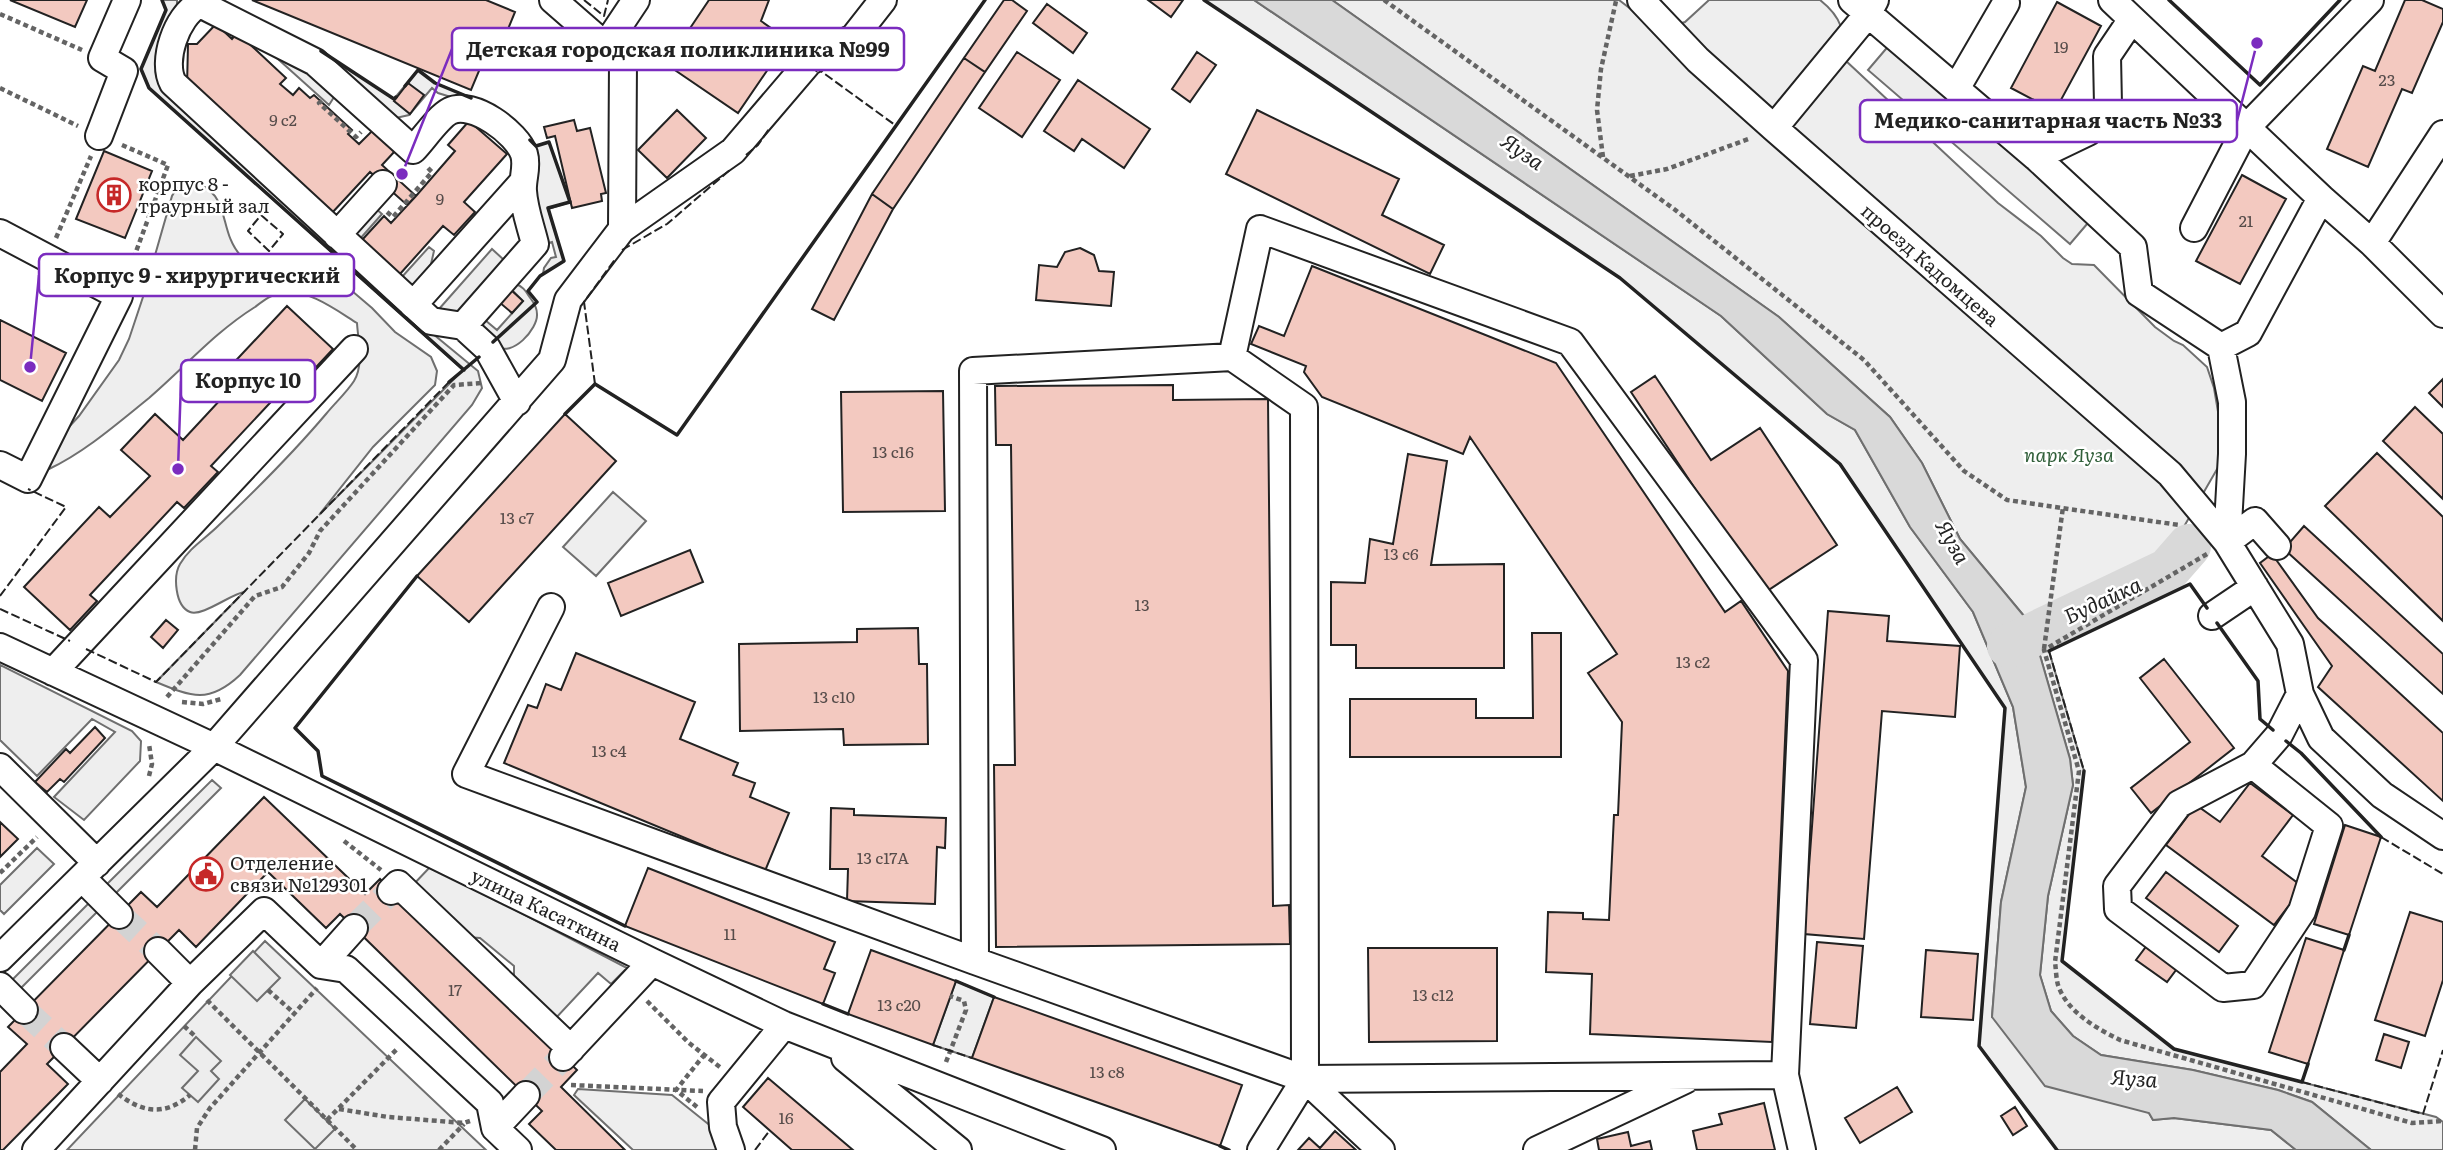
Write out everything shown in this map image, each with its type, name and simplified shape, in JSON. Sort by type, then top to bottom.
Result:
[{"type":"street","points":[[99,136],[124,71],[102,58],[127,0]]},
{"type":"street","points":[[553,0],[623,61],[622,229]]},
{"type":"street","points":[[606,45],[636,0]]},
{"type":"street","points":[[0,958],[214,747],[517,402],[552,360],[568,300],[622,229],[733,151],[809,62],[854,37],[883,0]]},
{"type":"street","name":"проезд Кадомцева","points":[[1641,0],[1698,60],[2170,474],[2222,536],[2290,644],[2300,694],[2321,738],[2382,795],[2443,836]]},
{"type":"street","points":[[2112,0],[2372,243],[2443,314]]},
{"type":"street","points":[[2194,228],[2246,128],[2370,0]]},
{"type":"street","points":[[1956,89],[2006,3]]},
{"type":"street","points":[[413,150],[315,62],[206,7],[198,5],[189,10],[181,23],[168,61],[173,83],[431,321],[463,326],[487,348],[517,402]]},
{"type":"street","points":[[1774,128],[1865,5],[2036,158],[2133,247],[2139,293],[2221,348],[2232,402],[2232,454],[2222,536]]},
{"type":"street","points":[[2036,158],[2088,131],[2108,105],[2107,56],[2132,19]]},
{"type":"street","points":[[337,235],[448,112],[460,108],[495,121],[515,139],[525,156],[523,194],[536,244],[463,326]]},
{"type":"street","points":[[2372,243],[2443,134]]},
{"type":"street","points":[[414,306],[523,182]]},
{"type":"street","points":[[2221,348],[2248,332],[2321,198]]},
{"type":"street","points":[[1231,357],[1260,229],[1570,342],[1804,660],[1785,1075],[1802,1150]]},
{"type":"street","points":[[0,233],[119,296],[28,479],[0,465]]},
{"type":"street","points":[[53,671],[354,349]]},
{"type":"street","points":[[975,961],[972,371],[1231,357],[1304,407],[1305,1079],[1261,1150]]},
{"type":"street","points":[[2222,536],[2255,521],[2277,546]]},
{"type":"street","points":[[2212,616],[2255,587]]},
{"type":"street","points":[[551,607],[466,774],[1305,1079],[1785,1075]]},
{"type":"street","name":"улица Касаткина","points":[[0,647],[214,747],[784,1025],[1101,1150]]},
{"type":"street","points":[[2253,765],[2329,826],[2302,911],[2253,985],[2223,988],[2118,909],[2117,886],[2179,804],[2253,765],[2279,736],[2300,694]]},
{"type":"street","points":[[0,767],[54,820],[118,915]]},
{"type":"street","points":[[391,891],[398,884],[567,1053],[652,962]]},
{"type":"street","points":[[36,1150],[190,983],[264,911],[413,1032],[490,1102],[494,1120],[518,1150]]},
{"type":"street","points":[[334,967],[354,929]]},
{"type":"street","points":[[158,951],[190,983]]},
{"type":"street","points":[[0,986],[24,1010]]},
{"type":"street","points":[[727,1138],[721,1102],[784,1025]]},
{"type":"street","points":[[828,1043],[958,1150]]},
{"type":"street","points":[[64,1046],[100,1081]]},
{"type":"street","points":[[1537,1150],[1692,1076]]},
{"type":"street","points":[[1305,1079],[1381,1150]]},
{"type":"street","points":[[494,1120],[526,1095]]},
{"type":"path","points":[[1384,0],[1674,209],[1864,360],[1964,471],[2007,500],[2063,507],[2222,536]]},
{"type":"path","points":[[1603,157],[1597,110],[1601,69],[1616,0]]},
{"type":"path","points":[[0,14],[102,58]]},
{"type":"path","points":[[0,88],[99,136],[169,165],[119,296]]},
{"type":"path","points":[[321,105],[345,129]]},
{"type":"path","points":[[1629,176],[1667,169],[1774,128]]},
{"type":"path","points":[[48,258],[99,136]]},
{"type":"path","points":[[390,215],[393,217],[432,172]]},
{"type":"path","points":[[227,696],[203,704],[187,704],[166,697],[255,596],[282,587],[309,553],[320,531],[454,385],[492,383]]},
{"type":"path","points":[[2044,650],[2063,507]]},
{"type":"path","points":[[0,873],[54,820]]},
{"type":"path","points":[[195,1150],[197,1128],[210,1108],[334,967]]},
{"type":"path","points":[[190,983],[357,1150]]},
{"type":"path","points":[[630,985],[734,1087]]},
{"type":"path","points":[[268,990],[293,1013]]},
{"type":"path","points":[[937,1086],[966,1010],[964,1001],[950,996]]},
{"type":"path","points":[[327,1120],[413,1032]]},
{"type":"path","points":[[676,1090],[704,1055]]},
{"type":"path","points":[[100,1081],[131,1104],[146,1108],[162,1110],[177,1106],[190,1095]]},
{"type":"path","points":[[571,1085],[676,1090],[734,1087]]},
{"type":"path","points":[[676,1090],[727,1138]]},
{"type":"path","points":[[339,1109],[388,1117],[464,1123],[494,1120]]},
{"type":"path","points":[[439,1150],[464,1123]]},
{"type":"green space","points":[[162,0],[177,0],[177,5],[162,54],[427,329],[478,371],[482,388],[472,405],[240,675],[219,690],[200,695],[156,682],[244,592],[202,611],[190,612],[178,597],[176,576],[180,564],[193,548],[301,443],[344,393],[357,375],[360,352],[357,323],[312,297],[292,292],[275,294],[227,327],[113,427],[88,446],[49,469],[44,460],[119,360],[129,339],[172,196],[178,186],[187,181],[202,185],[212,192],[222,211],[233,245],[241,256],[317,270],[338,279],[395,332],[431,357],[437,371],[435,385],[373,447],[319,515],[463,370],[149,88],[141,69],[166,10]]},
{"type":"green space","points":[[215,0],[223,0],[317,49],[394,99],[418,70],[435,83],[493,107],[536,146],[549,142],[570,202],[548,209],[564,261],[543,274],[551,258],[556,257],[552,242],[545,244],[531,194],[490,109],[438,93],[432,88],[409,115],[396,118]]},
{"type":"green space","points":[[1204,0],[1254,0],[1721,316],[1827,414],[1855,430],[1910,527],[1973,612],[2013,707],[2026,787],[2001,902],[1992,1017],[2149,1113],[2153,1120],[2174,1118],[2271,1130],[2296,1150],[2057,1150],[1979,1046],[2005,708],[1840,464],[1620,278]]},
{"type":"green space","name":"парк Яуза","points":[[1332,0],[1619,0],[1658,30],[1685,22],[1709,0],[1820,0],[1841,26],[1845,60],[1998,203],[2072,264],[2094,265],[2155,327],[2183,345],[2207,367],[2214,388],[2223,441],[2220,464],[2163,563],[2029,622],[1960,539],[1922,463],[1890,417],[1779,317]]},
{"type":"green space","points":[[269,51],[311,68],[336,94],[329,105]]},
{"type":"green space","points":[[374,207],[382,214],[359,240],[401,278],[429,247],[434,251],[428,277],[414,286],[405,285],[356,239],[356,229]]},
{"type":"green space","points":[[516,284],[525,290],[533,302],[537,312],[536,320],[523,340],[502,349],[493,343],[477,320],[485,320],[497,330],[523,301],[510,288]]},
{"type":"green space","points":[[613,492],[646,521],[596,576],[563,547]]},
{"type":"green space","points":[[2049,651],[2084,771],[2062,961],[2174,1049],[2436,1117],[2443,1122],[2443,1150],[2371,1150],[2312,1102],[2278,1090],[2193,1070],[2101,1055],[2073,1036],[2051,1011],[2040,975],[2048,896],[2073,785],[2070,759],[2039,652]]},
{"type":"green space","points":[[0,665],[132,731],[141,741],[140,761],[84,820],[54,797],[115,732],[92,719],[37,776],[0,740]]},
{"type":"green space","points":[[212,780],[221,788],[112,897],[103,888]]},
{"type":"green space","points":[[37,848],[54,864],[4,914],[0,910],[0,885]]},
{"type":"green space","points":[[431,866],[627,968],[611,984],[598,973],[554,1020],[514,983],[514,966],[480,938],[466,937],[411,887]]},
{"type":"green space","points":[[95,897],[103,906],[15,994],[7,985]]},
{"type":"green space","points":[[265,941],[486,1150],[67,1150]]},
{"type":"green space","points":[[956,981],[994,997],[972,1058],[933,1045]]},
{"type":"green space","points":[[578,1089],[672,1095],[717,1131],[723,1150],[633,1150],[574,1095]]},
{"type":"shaded area","points":[[1891,43],[2093,217],[2070,244],[1868,70]]},
{"type":"shaded area","points":[[492,249],[504,260],[453,322],[439,309]]},
{"type":"shaded area","points":[[253,951],[280,978],[257,1001],[230,975]]},
{"type":"shaded area","points":[[196,1037],[221,1061],[211,1071],[219,1079],[198,1102],[182,1088],[198,1071],[180,1055]]},
{"type":"shaded area","points":[[305,1099],[335,1129],[315,1149],[285,1120]]},
{"type":"water","name":"Яуза","points":[[1254,0],[1332,0],[1779,317],[1890,417],[1922,463],[1960,539],[2029,622],[2070,759],[2073,785],[2048,896],[2040,975],[2051,1011],[2073,1036],[2101,1055],[2193,1070],[2278,1090],[2312,1102],[2371,1150],[2296,1150],[2271,1130],[2174,1118],[2153,1120],[2149,1113],[2045,1086],[1992,1017],[2001,902],[2026,787],[2013,707],[1973,612],[1910,527],[1855,430],[1827,414],[1721,316]]},
{"type":"building","points":[[10,0],[87,0],[75,27]]},
{"type":"building","points":[[252,0],[486,0],[515,12],[504,39],[494,35],[471,90]]},
{"type":"building","points":[[709,0],[769,0],[761,21],[788,40],[738,113],[666,64]]},
{"type":"building","points":[[1004,0],[1012,0],[1027,11],[985,72],[964,58]]},
{"type":"building","points":[[1148,0],[1183,0],[1171,17]]},
{"type":"building","points":[[2405,0],[2422,0],[2443,9],[2443,22],[2412,93],[2402,89],[2368,167],[2327,149],[2363,66],[2375,71]]},
{"type":"building","points":[[2057,2],[2101,26],[2055,111],[2011,88]]},
{"type":"building","points":[[1047,4],[1087,33],[1073,53],[1033,23]]},
{"type":"building","points":[[216,24],[232,39],[237,33],[255,49],[286,78],[280,84],[293,95],[299,88],[310,98],[314,95],[352,130],[348,134],[359,144],[372,131],[395,151],[382,165],[416,196],[407,205],[370,172],[331,214],[187,87],[188,44],[197,44]]},
{"type":"building","points":[[1017,52],[1060,80],[1022,137],[979,108]]},
{"type":"building","points":[[1197,52],[1216,65],[1190,102],[1172,89]]},
{"type":"building","points":[[964,58],[985,72],[893,209],[872,194]]},
{"type":"building","points":[[1078,80],[1150,129],[1124,168],[1082,139],[1074,151],[1044,131]]},
{"type":"building","points":[[408,83],[424,95],[410,114],[394,101]]},
{"type":"building","points":[[677,110],[706,138],[667,178],[638,150]]},
{"type":"building","points":[[1257,110],[1399,179],[1382,215],[1444,245],[1430,274],[1226,174]]},
{"type":"building","points":[[574,120],[577,131],[590,128],[606,193],[601,194],[602,201],[572,208],[555,136],[547,138],[544,127]]},
{"type":"building","points":[[469,121],[507,154],[464,202],[475,212],[454,235],[443,226],[400,274],[362,240],[384,216],[391,223],[416,196],[455,151],[448,145]]},
{"type":"building","name":"корпус 8 - траурный зал","points":[[104,151],[152,171],[125,238],[76,219]]},
{"type":"building","points":[[2242,175],[2286,199],[2240,284],[2196,261]]},
{"type":"building","points":[[872,194],[893,209],[834,320],[812,309]]},
{"type":"building","points":[[1080,248],[1094,255],[1099,271],[1114,272],[1111,306],[1036,300],[1039,265],[1057,267],[1065,252]]},
{"type":"building","points":[[1312,266],[1556,363],[1725,612],[1741,601],[1788,671],[1772,1042],[1590,1034],[1592,974],[1546,972],[1548,912],[1583,913],[1583,919],[1609,920],[1614,815],[1618,815],[1622,722],[1588,673],[1617,654],[1470,437],[1463,454],[1322,397],[1304,372],[1306,366],[1251,344],[1259,326],[1284,336]]},
{"type":"building","points":[[510,289],[523,301],[512,313],[499,302]]},
{"type":"building","points":[[287,306],[333,349],[305,379],[298,373],[211,466],[218,472],[184,508],[177,502],[90,595],[97,601],[70,630],[24,587],[99,507],[110,517],[150,476],[121,450],[155,414],[183,440],[222,398],[211,387]]},
{"type":"building","points":[[0,320],[66,353],[42,401],[0,380]]},
{"type":"building","points":[[1655,376],[1711,460],[1760,428],[1837,545],[1764,593],[1631,392]]},
{"type":"building","points":[[2443,379],[2443,407],[2429,393]]},
{"type":"building","points":[[1173,385],[1173,400],[1268,399],[1273,906],[1289,905],[1290,944],[996,947],[994,765],[1015,765],[1011,445],[996,445],[995,386]]},
{"type":"building","points":[[943,391],[945,511],[843,512],[841,392]]},
{"type":"building","points":[[2415,407],[2443,434],[2443,499],[2383,441]]},
{"type":"building","points":[[565,414],[616,461],[469,622],[417,576]]},
{"type":"building","points":[[2377,453],[2443,517],[2443,621],[2325,506]]},
{"type":"building","points":[[1408,454],[1447,461],[1431,565],[1504,564],[1504,668],[1356,668],[1356,645],[1331,645],[1331,582],[1365,583],[1370,539],[1393,544]]},
{"type":"building","points":[[2304,526],[2443,654],[2443,694],[2284,549]]},
{"type":"building","points":[[690,550],[703,582],[621,616],[608,583]]},
{"type":"building","points":[[2272,554],[2318,618],[2443,733],[2443,801],[2318,687],[2332,666],[2260,563]]},
{"type":"building","points":[[1828,611],[1889,616],[1887,641],[1960,646],[1955,717],[1882,711],[1864,939],[1804,934]]},
{"type":"building","points":[[166,620],[178,630],[163,648],[151,637]]},
{"type":"building","points":[[918,628],[919,664],[927,664],[928,744],[844,745],[843,729],[740,731],[739,644],[857,642],[857,629]]},
{"type":"building","points":[[1532,633],[1561,633],[1561,757],[1350,757],[1350,699],[1476,699],[1476,718],[1533,718]]},
{"type":"building","points":[[576,653],[695,702],[680,739],[738,763],[733,775],[755,783],[750,797],[789,813],[765,871],[504,763],[528,705],[537,708],[546,684],[561,690]]},
{"type":"building","points":[[2164,659],[2234,748],[2151,813],[2131,788],[2190,742],[2140,678]]},
{"type":"building","points":[[95,727],[105,738],[64,782],[60,779],[47,792],[35,782],[66,749],[70,753]]},
{"type":"building","points":[[2250,783],[2293,815],[2262,856],[2303,887],[2274,925],[2166,845],[2196,805],[2220,822]]},
{"type":"building","points":[[264,797],[365,894],[380,879],[577,1070],[561,1087],[625,1150],[556,1150],[529,1124],[542,1111],[340,914],[326,928],[268,872],[196,947],[179,930],[47,1064],[68,1084],[0,1150],[0,1072],[27,1044],[8,1027],[141,892],[157,907]]},
{"type":"building","points":[[831,808],[854,809],[854,815],[946,818],[945,848],[937,847],[935,904],[847,901],[848,869],[830,869]]},
{"type":"building","points":[[0,822],[18,839],[0,857]]},
{"type":"building","points":[[2345,825],[2381,837],[2349,935],[2314,924]]},
{"type":"building","points":[[648,868],[835,942],[824,969],[835,973],[823,1004],[625,926]]},
{"type":"building","points":[[2166,872],[2238,926],[2219,952],[2146,898]]},
{"type":"building","points":[[2410,912],[2443,922],[2443,980],[2425,1036],[2375,1020]]},
{"type":"building","points":[[2306,938],[2344,950],[2308,1064],[2269,1052]]},
{"type":"building","points":[[2151,940],[2182,962],[2167,982],[2136,960]]},
{"type":"building","points":[[1817,942],[1863,946],[1856,1028],[1810,1024]]},
{"type":"building","points":[[1368,948],[1497,948],[1497,1041],[1369,1042]]},
{"type":"building","points":[[871,950],[956,981],[933,1045],[848,1014]]},
{"type":"building","points":[[1926,950],[1978,954],[1973,1020],[1921,1017]]},
{"type":"building","points":[[994,997],[1242,1085],[1220,1146],[972,1058]]},
{"type":"building","points":[[2384,1034],[2409,1042],[2401,1068],[2376,1060]]},
{"type":"building","points":[[768,1078],[853,1150],[792,1150],[743,1107]]},
{"type":"building","points":[[1897,1087],[1912,1112],[1860,1143],[1845,1118]]},
{"type":"building","points":[[1764,1103],[1775,1150],[1697,1150],[1693,1131],[1722,1124],[1719,1114]]},
{"type":"building","points":[[2015,1107],[2027,1126],[2013,1135],[2001,1116]]},
{"type":"building","points":[[1335,1131],[1356,1150],[1298,1150],[1309,1138],[1320,1148]]},
{"type":"building","points":[[1628,1132],[1631,1146],[1650,1141],[1652,1150],[1599,1150],[1597,1139]]},
{"type":"waterway","name":"Будайка","points":[[2009,646],[2168,570],[2189,546]]},
{"type":"tunnel","points":[[354,928],[391,891]]},
{"type":"tunnel","points":[[119,915],[158,951]]},
{"type":"tunnel","points":[[24,1010],[64,1047]]},
{"type":"tunnel","points":[[526,1095],[563,1057]]},
{"type":"fence","points":[[584,0],[604,16],[608,0]]},
{"type":"fence","points":[[816,72],[818,69],[895,125]]},
{"type":"fence","points":[[746,155],[758,145],[769,129]]},
{"type":"fence","points":[[622,250],[667,224],[731,169]]},
{"type":"fence","points":[[261,215],[283,234],[269,251],[248,231],[261,215]]},
{"type":"fence","points":[[595,384],[584,302],[616,258]]},
{"type":"fence","points":[[86,649],[156,682],[449,382]]},
{"type":"fence","points":[[0,596],[66,507],[28,489]]},
{"type":"fence","points":[[0,609],[70,641]]},
{"type":"fence","points":[[2049,651],[2084,771]]},
{"type":"fence","points":[[2381,837],[2443,874]]},
{"type":"fence","points":[[933,1045],[972,1058]]},
{"type":"fence","points":[[2302,1082],[2423,1114],[2443,1050]]},
{"type":"fence","points":[[755,1150],[770,1130]]},
{"type":"wall","points":[[162,0],[166,10],[141,69],[149,88],[464,370]]},
{"type":"wall","points":[[565,414],[595,384],[677,435],[985,0]]},
{"type":"wall","points":[[1204,0],[1620,278],[1840,464],[2005,708],[1979,1046],[2057,1150]]},
{"type":"wall","points":[[2169,0],[2260,85],[2340,0]]},
{"type":"wall","points":[[321,51],[394,99],[396,97]]},
{"type":"wall","points":[[405,86],[418,70],[435,83],[471,98]]},
{"type":"wall","points":[[493,342],[537,302],[528,291],[540,276],[564,261],[548,208],[570,202],[549,142],[536,146],[530,140]]},
{"type":"wall","points":[[449,382],[479,357]]},
{"type":"wall","points":[[417,576],[295,728],[318,751],[322,776],[625,926]]},
{"type":"wall","points":[[2049,651],[2190,584],[2207,608]]},
{"type":"wall","points":[[2217,623],[2258,681],[2260,719],[2273,730]]},
{"type":"wall","points":[[2286,741],[2301,753],[2381,837]]},
{"type":"wall","points":[[2084,771],[2062,961],[2174,1049],[2302,1082],[2308,1064]]},
{"type":"wall","points":[[2344,950],[2349,935]]},
{"type":"wall","points":[[956,981],[994,997]]},
{"type":"wall","points":[[823,1004],[848,1014]]},
{"type":"wall","points":[[1220,1146],[1229,1150]]},
{"type":"place","name":"Медико-санитарная часть №33","points":[[2257,43]]},
{"type":"place","name":"Детская городская поликлиника №99","points":[[402,174]]},
{"type":"place","name":"корпус 8 - траурный зал","points":[[114,195]]},
{"type":"place","name":"Корпус 9 - хирургический","points":[[30,367]]},
{"type":"place","name":"Корпус 10","points":[[178,469]]},
{"type":"place","name":"Отделение связи №129301","points":[[206,874]]}]
